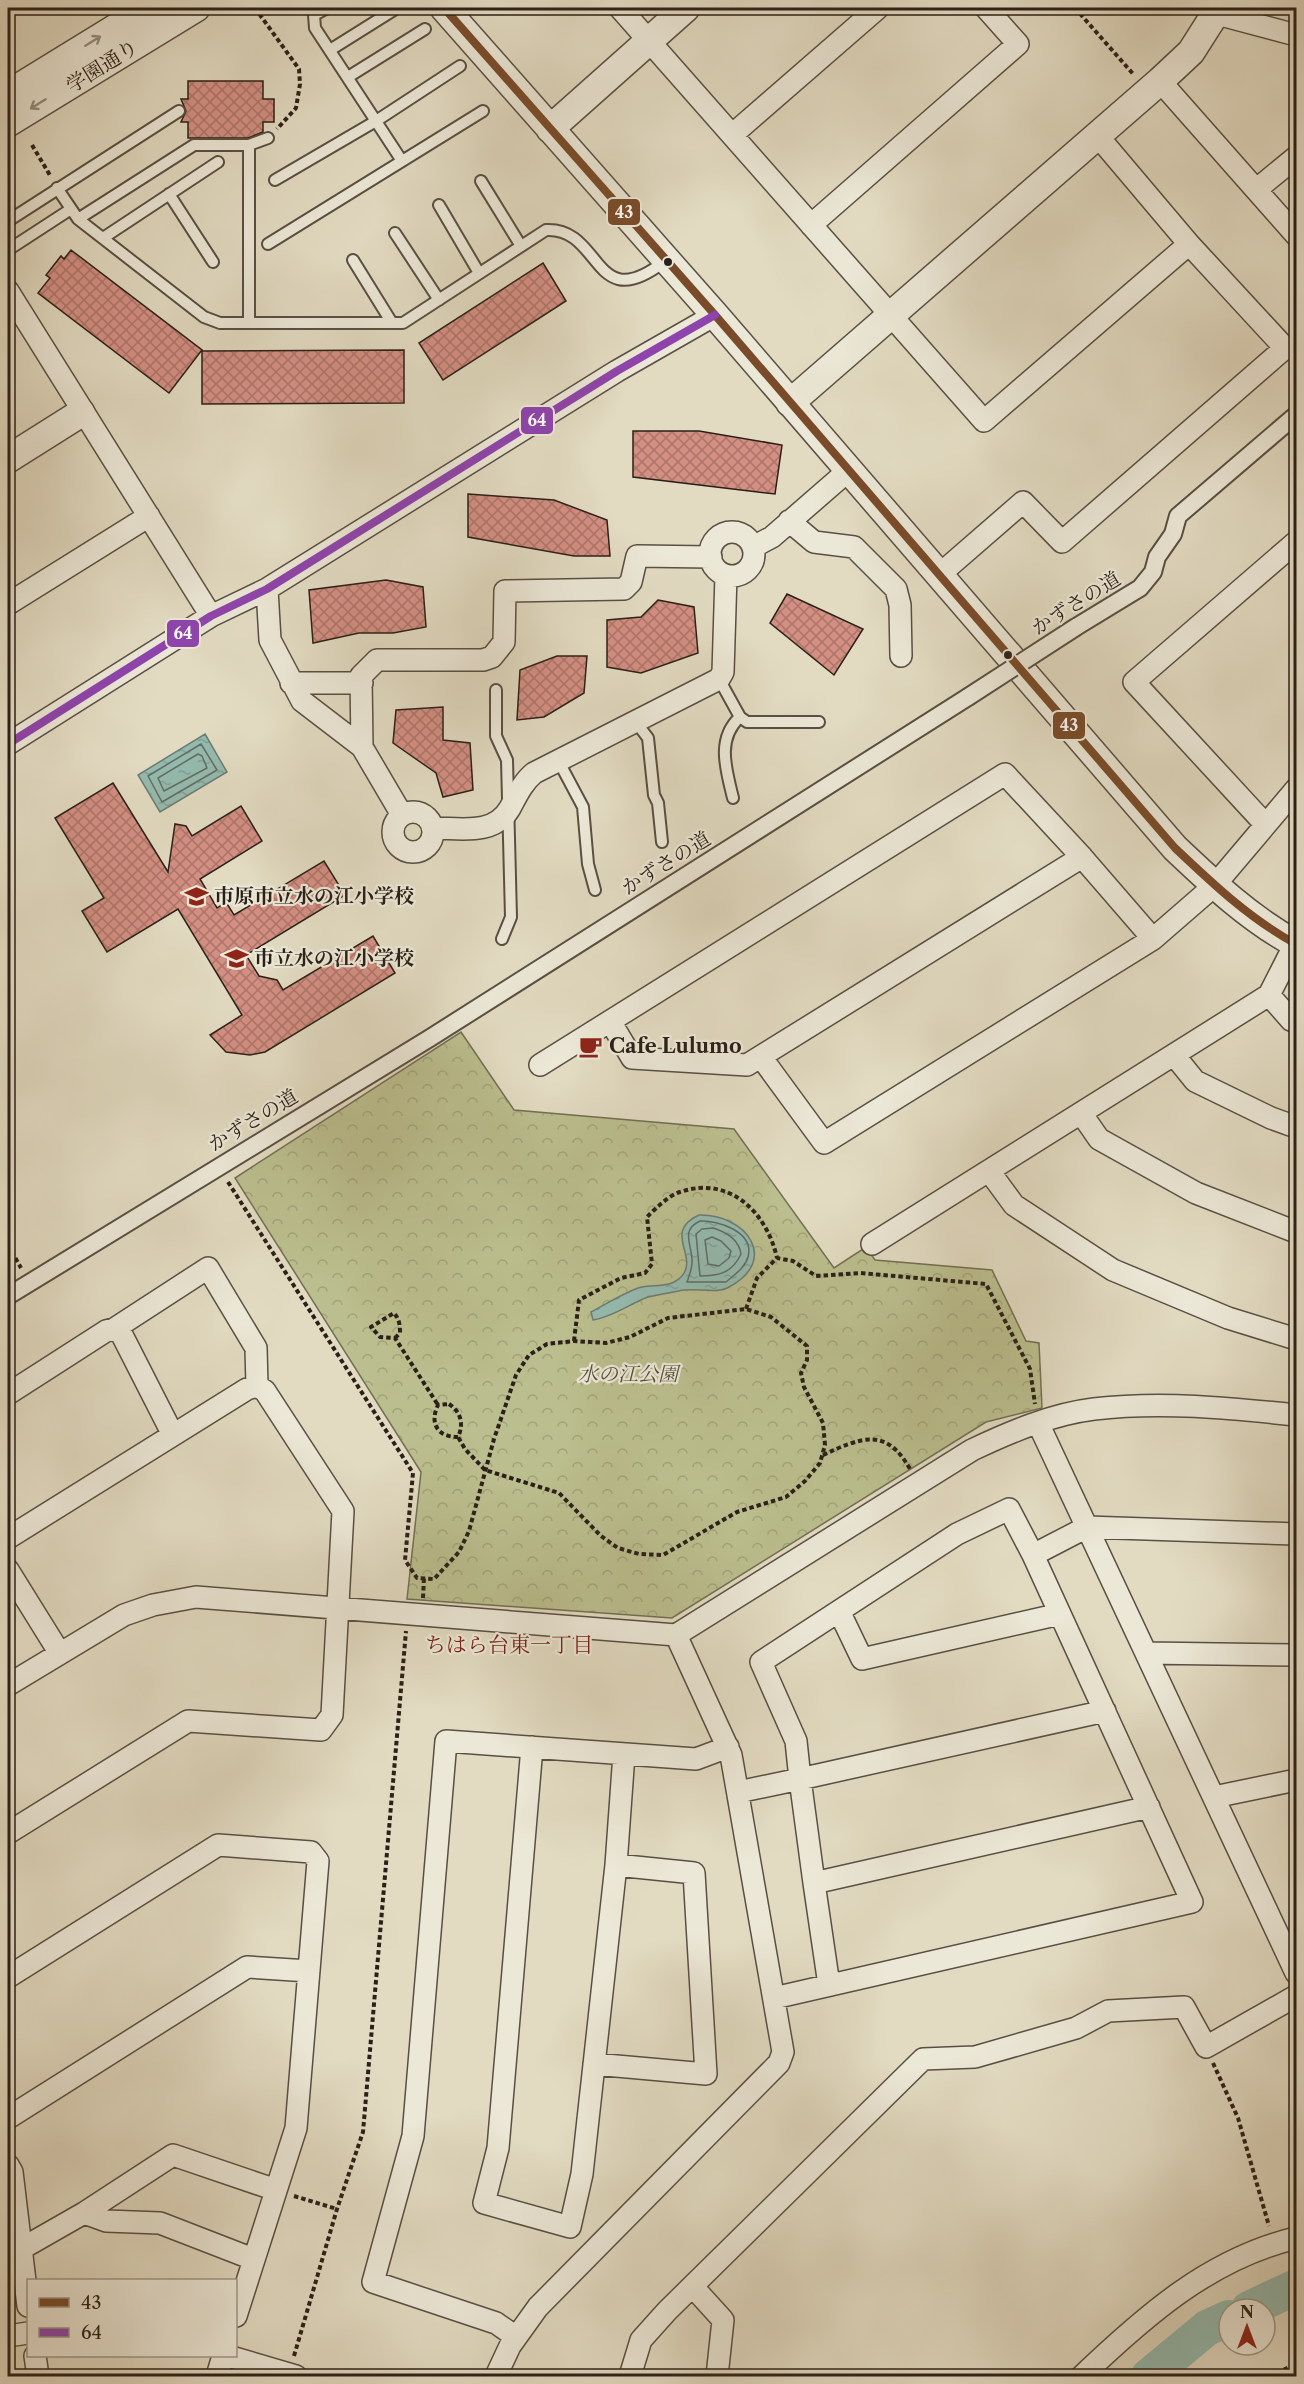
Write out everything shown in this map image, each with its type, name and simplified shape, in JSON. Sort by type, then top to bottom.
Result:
[{"type":"street","name":"学園通り","points":[[8,94],[148,8]]},
{"type":"street","name":"学園通り","points":[[8,123],[195,8]]},
{"type":"street","points":[[444,8],[715,315],[1175,848],[1251,916],[1296,944],[1269,995],[872,1244]]},
{"type":"street","points":[[620,8],[889,316],[984,421],[1189,244]]},
{"type":"street","points":[[550,129],[686,8]]},
{"type":"street","points":[[732,135],[878,8]]},
{"type":"street","points":[[811,225],[1018,44],[987,8]]},
{"type":"street","points":[[790,403],[1096,134],[1160,81],[1191,52],[1218,11],[1296,35]]},
{"type":"street","points":[[1160,81],[1296,235]]},
{"type":"street","points":[[939,575],[1023,502],[1062,542],[1285,348],[1189,244],[1096,134]]},
{"type":"street","points":[[1257,189],[1296,157]]},
{"type":"street","points":[[11,305],[149,516],[211,616]]},
{"type":"street","points":[[8,744],[211,616],[267,589],[617,371],[715,315]]},
{"type":"street","points":[[8,459],[81,413]]},
{"type":"street","name":"かずさの道","points":[[8,1296],[430,1038],[1140,588],[1153,572],[1157,557],[1173,534],[1178,516],[1296,415]]},
{"type":"street","points":[[753,547],[772,537],[849,470]]},
{"type":"street","points":[[8,604],[149,516]]},
{"type":"street","points":[[789,521],[814,542],[854,547],[896,589],[900,605],[901,656]]},
{"type":"street","points":[[725,534],[741,535],[753,547],[752,564],[747,571],[739,575],[726,575],[716,569],[711,557],[712,545],[725,534]]},
{"type":"street","points":[[1265,824],[1134,682],[1296,542]]},
{"type":"street","points":[[362,747],[361,676],[377,660],[483,660],[492,657],[504,642],[505,591],[624,589],[631,582],[637,556],[711,557]]},
{"type":"street","points":[[433,828],[487,828],[496,825],[506,814],[526,780],[534,773],[719,679],[723,672],[726,575]]},
{"type":"street","points":[[267,589],[270,640],[291,683],[302,701],[362,747],[402,815]]},
{"type":"street","points":[[291,683],[362,683]]},
{"type":"street","points":[[540,1065],[1005,774],[1082,857],[1153,939]]},
{"type":"street","points":[[761,1056],[825,1143],[1153,939],[1214,885],[1296,789]]},
{"type":"street","points":[[417,812],[430,821],[433,828],[429,843],[424,848],[409,851],[396,842],[394,835],[397,820],[402,815],[417,812]]},
{"type":"street","points":[[610,1021],[632,1058],[747,1065],[1082,857]]},
{"type":"street","points":[[1269,995],[1291,1020],[1296,1022]]},
{"type":"street","points":[[1174,1055],[1196,1081],[1271,1118],[1296,1127]]},
{"type":"street","points":[[1081,1113],[1099,1138],[1196,1193],[1296,1232]]},
{"type":"street","points":[[989,1171],[1014,1205],[1113,1270],[1228,1318],[1296,1339]]},
{"type":"street","points":[[8,1395],[208,1268],[256,1348],[257,1386]]},
{"type":"street","points":[[114,1329],[120,1333],[173,1435]]},
{"type":"street","points":[[8,1538],[247,1389],[257,1386],[265,1391],[343,1511],[332,1715],[321,1730],[188,1721],[8,1833]]},
{"type":"street","points":[[8,1685],[59,1652],[124,1615],[153,1605],[196,1597],[676,1635],[972,1450],[1010,1432],[1093,1409],[1194,1404],[1296,1414]]},
{"type":"street","points":[[1038,1423],[1296,1973]]},
{"type":"street","points":[[774,1998],[1192,1902],[1033,1554],[1009,1509],[957,1534],[761,1662],[796,1741],[829,1985]]},
{"type":"street","points":[[1033,1554],[1087,1527],[1296,1534]]},
{"type":"street","points":[[8,1570],[59,1652]]},
{"type":"street","points":[[839,1611],[862,1659],[1060,1614]]},
{"type":"street","points":[[496,2376],[516,2337],[566,2276],[779,2063],[783,2052],[738,1792],[728,1747],[676,1635]]},
{"type":"street","points":[[1146,1653],[1296,1655]]},
{"type":"street","points":[[738,1792],[1105,1711]]},
{"type":"street","points":[[516,2337],[496,2323],[373,2282],[413,2136],[446,1741],[696,1759],[728,1747]]},
{"type":"street","points":[[532,1747],[498,2148],[484,2203],[570,2228],[582,2174],[616,1865],[624,1754]]},
{"type":"street","points":[[1214,1797],[1296,1780]]},
{"type":"street","points":[[814,1882],[1149,1807]]},
{"type":"street","points":[[8,1977],[219,1845],[311,1852],[318,1861],[296,2128],[237,2313]]},
{"type":"street","points":[[594,2064],[706,2074],[694,1873],[616,1865]]},
{"type":"street","points":[[8,2118],[247,1966],[309,1971]]},
{"type":"street","points":[[630,2376],[641,2340],[923,2059],[975,2057],[1076,2028],[1108,2011],[1184,2007],[1206,2047],[1296,1996]]},
{"type":"street","points":[[21,2249],[84,2213],[173,2155],[276,2190]]},
{"type":"street","points":[[8,2165],[12,2172],[27,2298]]},
{"type":"street","points":[[84,2213],[106,2221],[160,2223],[253,2259]]},
{"type":"street","points":[[1082,2376],[1140,2320],[1189,2284],[1274,2244],[1296,2238]]},
{"type":"street","points":[[693,2287],[723,2320],[717,2376]]},
{"type":"street","points":[[8,2336],[27,2333]]},
{"type":"street","points":[[35,2357],[38,2376]]},
{"type":"street","points":[[217,2376],[224,2357]]},
{"type":"street","points":[[232,2357],[292,2375]]},
{"type":"lane","points":[[327,8],[314,15],[312,22],[402,161]]},
{"type":"lane","points":[[330,50],[397,8]]},
{"type":"lane","points":[[348,77],[425,29]]},
{"type":"lane","points":[[276,180],[376,121],[460,66]]},
{"type":"lane","points":[[8,220],[179,111]]},
{"type":"lane","points":[[268,244],[483,111]]},
{"type":"lane","points":[[78,219],[194,145],[249,145],[268,138]]},
{"type":"lane","points":[[249,145],[249,323]]},
{"type":"lane","points":[[103,238],[218,162]]},
{"type":"lane","points":[[481,181],[521,246]]},
{"type":"lane","points":[[57,188],[78,219],[204,317],[220,323],[403,323],[546,230],[557,229],[574,235],[603,271],[615,279],[640,277],[665,261]]},
{"type":"lane","points":[[169,194],[213,262]]},
{"type":"lane","points":[[439,205],[479,273]]},
{"type":"lane","points":[[8,250],[71,209]]},
{"type":"lane","points":[[395,233],[439,300]]},
{"type":"lane","points":[[353,260],[392,323]]},
{"type":"lane","points":[[719,679],[740,717],[747,722],[819,722]]},
{"type":"lane","points":[[496,690],[496,736],[507,760],[506,814],[511,917],[502,939]]},
{"type":"lane","points":[[733,798],[726,771],[725,738],[728,728],[740,717]]},
{"type":"lane","points":[[635,721],[648,738],[662,842]]},
{"type":"lane","points":[[559,762],[583,807],[588,864],[596,890]]},
{"type":"path","points":[[255,8],[299,69],[300,84],[296,108],[268,138]]},
{"type":"path","points":[[32,146],[57,188]]},
{"type":"path","points":[[218,1166],[412,1473],[405,1560],[417,1578],[434,1579],[459,1551],[469,1531],[485,1470],[516,1375],[529,1355],[547,1344],[574,1341],[606,1343],[630,1337],[668,1318],[746,1309],[771,1317],[807,1346],[807,1360],[801,1373],[804,1387],[823,1423],[825,1445],[820,1463],[805,1481],[786,1497],[737,1512],[663,1554],[639,1554],[618,1548],[601,1536],[559,1493],[485,1470],[465,1449],[458,1437]]},
{"type":"path","points":[[574,1341],[579,1300],[621,1278],[645,1273],[652,1264],[647,1216],[679,1192],[703,1188],[725,1192],[746,1202],[759,1216],[774,1245],[777,1258]]},
{"type":"path","points":[[8,1245],[27,1278]]},
{"type":"path","points":[[746,1309],[757,1278],[777,1258]]},
{"type":"path","points":[[777,1258],[793,1261],[816,1276],[860,1273],[986,1284],[1030,1369],[1038,1423]]},
{"type":"path","points":[[394,1313],[399,1319],[400,1327],[400,1333],[395,1338],[380,1337],[371,1327],[394,1313]]},
{"type":"path","points":[[395,1338],[438,1406]]},
{"type":"path","points":[[438,1406],[449,1404],[457,1409],[462,1429],[458,1437]]},
{"type":"path","points":[[438,1406],[434,1414],[439,1432],[448,1437],[458,1437]]},
{"type":"path","points":[[822,1456],[854,1441],[874,1439],[889,1443],[900,1452],[918,1484]]},
{"type":"path","points":[[292,2375],[337,2209],[363,2132],[408,1612]]},
{"type":"path","points":[[1206,2047],[1238,2118],[1252,2160],[1274,2244]]},
{"type":"path","points":[[276,2190],[337,2209]]},
{"type":"path","points":[[1270,2376],[1296,2364]]},
{"type":"green space","name":"水の江公園","points":[[461,1032],[514,1110],[734,1129],[834,1268],[866,1247],[875,1260],[992,1270],[1026,1341],[1039,1343],[1042,1408],[986,1422],[672,1618],[407,1599],[421,1472],[235,1178]]},
{"type":"water","points":[[205,734],[227,772],[160,812],[138,775]]},
{"type":"water","points":[[699,1215],[731,1222],[743,1230],[751,1240],[754,1252],[752,1264],[744,1276],[724,1289],[684,1290],[648,1297],[593,1320],[591,1312],[626,1293],[638,1288],[672,1283],[682,1276],[687,1260],[682,1236],[683,1229],[688,1222]]},
{"type":"building","points":[[188,81],[263,81],[263,99],[274,99],[274,122],[263,122],[263,132],[248,138],[188,138],[188,122],[181,122],[186,111],[181,99],[188,99]]},
{"type":"building","points":[[71,250],[202,350],[169,393],[38,293],[50,278],[46,275],[61,256],[64,259]]},
{"type":"building","points":[[543,263],[566,301],[443,380],[419,343]]},
{"type":"building","points":[[404,350],[404,403],[202,404],[202,351]]},
{"type":"building","points":[[633,431],[699,431],[782,445],[775,494],[633,477]]},
{"type":"building","points":[[468,494],[554,500],[607,520],[610,556],[574,556],[468,537]]},
{"type":"building","points":[[386,580],[423,587],[426,627],[393,633],[359,633],[313,643],[309,590]]},
{"type":"building","points":[[787,594],[863,629],[834,675],[770,623]]},
{"type":"building","points":[[658,600],[694,607],[698,653],[641,673],[607,667],[607,620],[641,617]]},
{"type":"building","points":[[557,656],[587,656],[584,693],[544,717],[517,720],[520,670]]},
{"type":"building","points":[[443,707],[443,740],[470,743],[473,790],[443,797],[436,773],[393,743],[396,710]]},
{"type":"building","points":[[113,783],[168,872],[175,824],[186,826],[192,836],[241,806],[262,841],[200,879],[217,908],[226,902],[234,915],[324,861],[345,895],[246,955],[259,976],[277,980],[283,990],[373,936],[395,973],[265,1052],[250,1055],[226,1052],[210,1035],[242,1015],[178,909],[107,952],[82,911],[104,898],[55,818]]},
{"type":"waterway","points":[[1275,2297],[1296,2287]]},
{"type":"waterway","points":[[1149,2376],[1207,2328],[1217,2323]]},
{"type":"transit line","name":"43","points":[[444,8],[715,315],[1175,848],[1218,888],[1263,924],[1296,944]]},
{"type":"transit line","name":"64","points":[[8,744],[211,616],[267,589],[617,371],[715,315]]},
{"type":"place","name":"市原市立水の江小学校","points":[[196,896]]},
{"type":"place","name":"市立水の江小学校","points":[[236,958]]},
{"type":"place","name":"Cafe Lulumo","points":[[591,1046]]},
{"type":"district","name":"ちはら台東一丁目","points":[[509,1644]]}]
